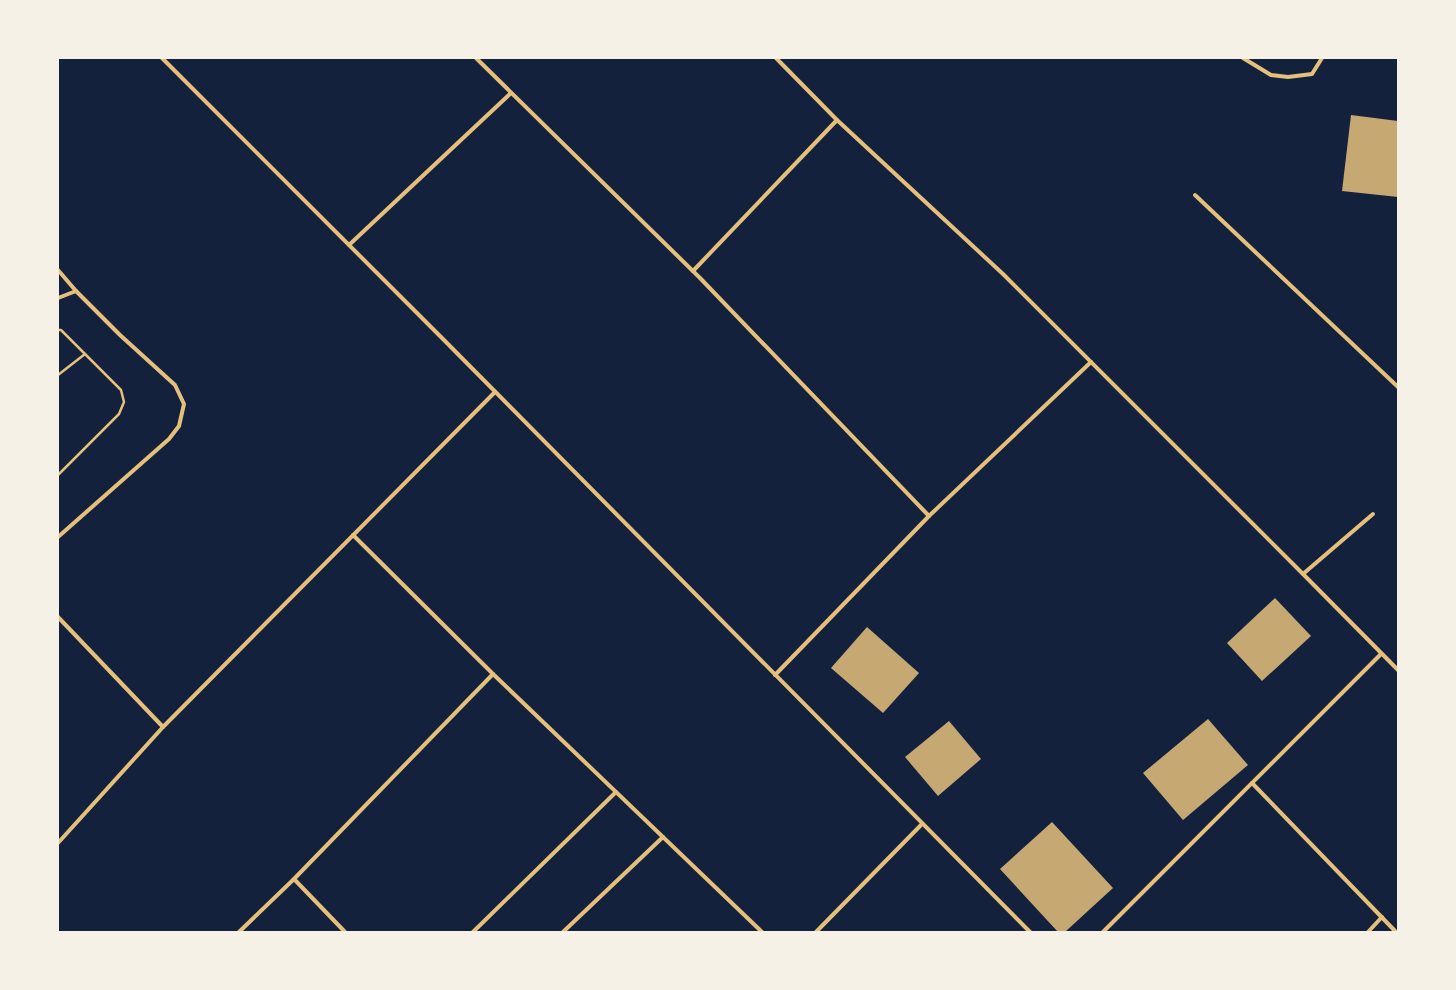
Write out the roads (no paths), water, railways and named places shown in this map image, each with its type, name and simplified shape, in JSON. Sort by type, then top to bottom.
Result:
[{"type":"street","points":[[162,58],[1030,932]]},
{"type":"street","points":[[476,58],[693,271],[929,516]]},
{"type":"street","points":[[776,58],[837,120],[1003,274],[1398,670]]},
{"type":"street","points":[[1243,58],[1271,75],[1288,77],[1312,74],[1322,58]]},
{"type":"street","points":[[349,245],[511,92]]},
{"type":"street","points":[[693,271],[837,120]]},
{"type":"street","points":[[1195,195],[1398,387]]},
{"type":"street","points":[[58,270],[76,291],[120,335],[175,385],[184,404],[179,426],[169,439],[58,537]]},
{"type":"street","points":[[58,298],[76,291]]},
{"type":"street","points":[[775,675],[929,516],[1091,362]]},
{"type":"street","points":[[58,843],[163,727],[495,392]]},
{"type":"street","points":[[1303,574],[1373,514]]},
{"type":"street","points":[[353,535],[493,674],[762,932]]},
{"type":"street","points":[[58,617],[163,727]]},
{"type":"street","points":[[1103,932],[1382,654]]},
{"type":"street","points":[[239,932],[294,879],[493,674]]},
{"type":"street","points":[[1252,783],[1396,932]]},
{"type":"street","points":[[473,932],[616,792]]},
{"type":"street","points":[[816,932],[922,824]]},
{"type":"street","points":[[563,932],[664,837]]},
{"type":"street","points":[[294,879],[345,932]]},
{"type":"street","points":[[1368,932],[1382,917]]}]
